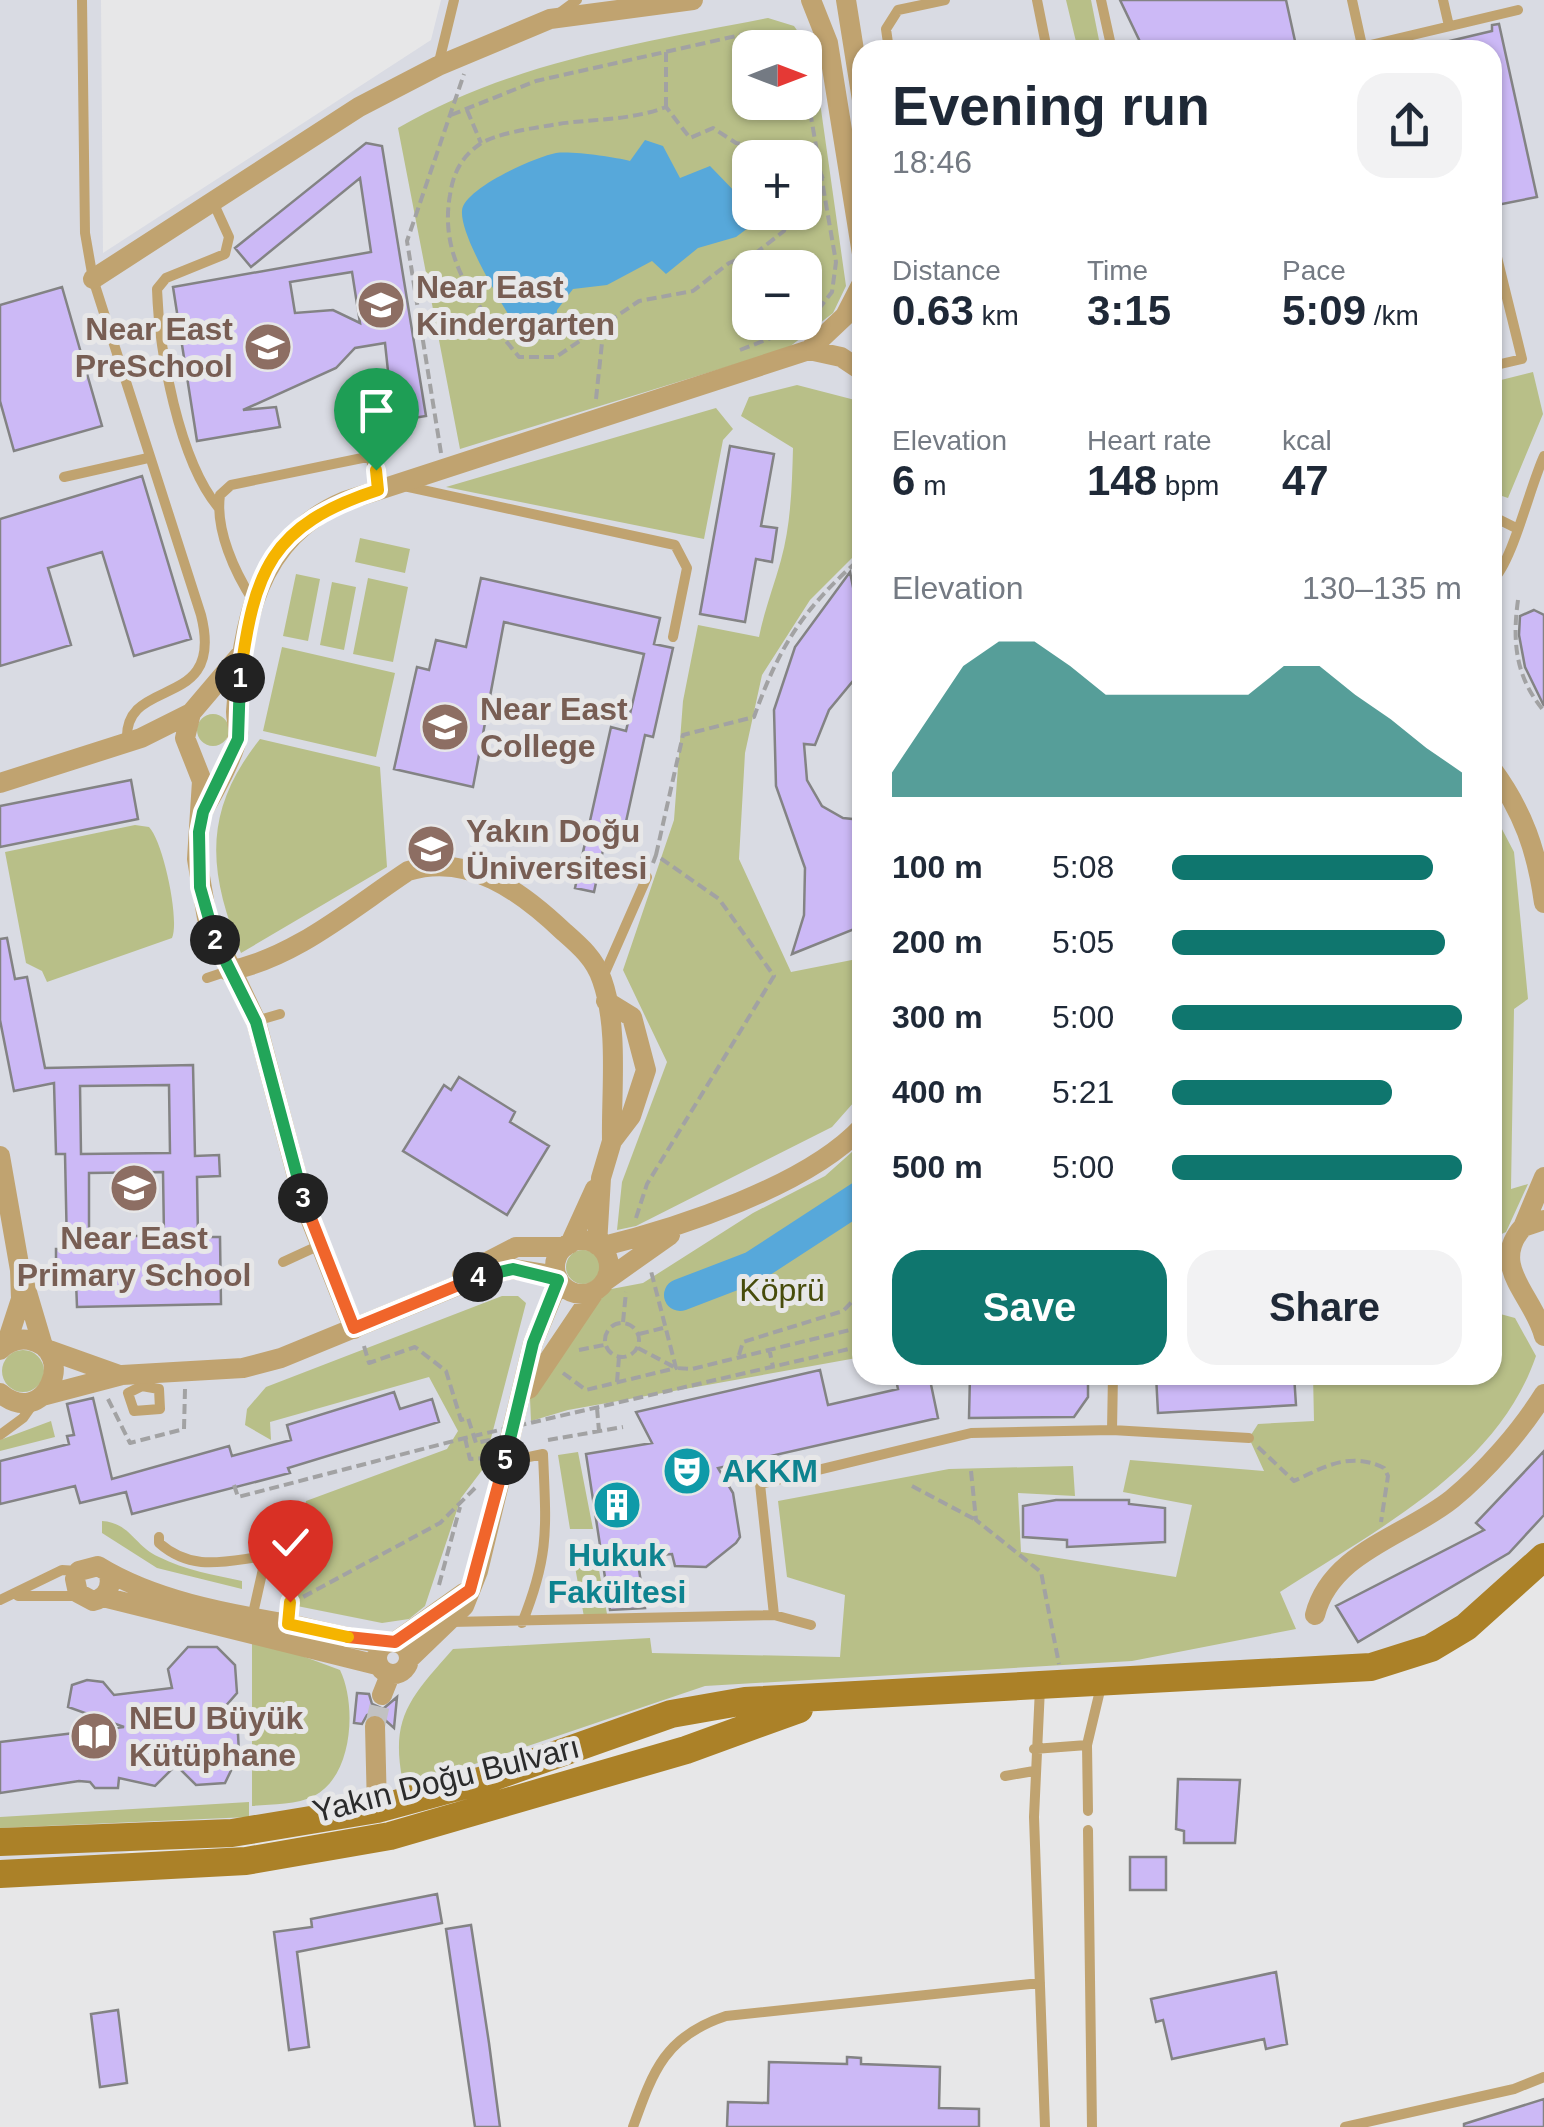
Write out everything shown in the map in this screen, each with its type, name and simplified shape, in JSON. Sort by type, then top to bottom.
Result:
[{"type":"main road","points":[[0,1842],[232,1834],[376,1809],[488,1779],[671,1714],[745,1701],[1370,1667],[1431,1648],[1466,1627],[1544,1557]]},
{"type":"main road","name":"Yakın Doğu Bulvarı","points":[[0,1874],[246,1861],[390,1836],[686,1750],[756,1722],[838,1698]]},
{"type":"street","points":[[811,0],[828,43],[852,189]]},
{"type":"street","points":[[846,0],[852,40]]},
{"type":"street","points":[[94,279],[359,107],[438,66],[470,56],[550,19],[680,2]]},
{"type":"street","points":[[203,812],[239,728],[236,718],[242,653],[254,602],[278,549],[304,520],[378,490],[810,350],[845,316],[852,302]]},
{"type":"street","points":[[810,350],[841,357],[852,364]]},
{"type":"street","points":[[242,653],[184,729],[202,781],[200,887],[228,970],[256,1022],[275,1077],[320,1246],[356,1328]]},
{"type":"street","points":[[2,780],[134,740],[196,709],[224,707],[236,718]]},
{"type":"street","points":[[134,740],[192,749],[214,758],[232,749]]},
{"type":"street","points":[[1502,784],[1525,820],[1538,860],[1544,903]]},
{"type":"street","points":[[228,970],[250,966],[297,945],[408,871],[428,864],[499,880],[529,898],[588,954],[604,990],[612,1142]]},
{"type":"street","points":[[103,1597],[384,1670],[406,1669],[409,1658],[450,1622],[462,1594],[497,1460],[522,1400],[533,1343],[558,1278],[556,1260],[600,1178],[612,1142],[631,1116],[646,1070],[632,1017],[604,990]]},
{"type":"street","points":[[440,1290],[485,1260],[516,1247],[567,1245],[584,1240],[599,1246],[683,1224],[814,1166],[852,1135]]},
{"type":"street","points":[[0,1156],[7,1227],[44,1348],[54,1368],[39,1398]]},
{"type":"street","points":[[1544,1177],[1527,1228],[1508,1253],[1528,1291],[1544,1336]]},
{"type":"street","points":[[522,1400],[600,1286],[609,1264],[599,1246],[600,1178]]},
{"type":"street","points":[[1,1398],[19,1403],[135,1378],[243,1368],[356,1328],[440,1290],[513,1269],[558,1278],[571,1292],[600,1286],[683,1224]]},
{"type":"street","points":[[1502,1255],[1527,1228]]},
{"type":"street","points":[[3,1347],[20,1299],[20,1270]]},
{"type":"street","points":[[1502,1282],[1528,1291]]},
{"type":"street","points":[[3,1347],[24,1339],[135,1378]]},
{"type":"street","points":[[1315,1615],[1321,1593],[1336,1572],[1454,1497],[1544,1394]]},
{"type":"street","points":[[109,1575],[109,1590],[92,1601],[81,1596],[75,1587],[78,1571],[98,1566],[109,1575],[252,1619],[390,1642],[406,1649],[409,1658]]},
{"type":"street","points":[[382,1696],[384,1670],[376,1654],[462,1594]]},
{"type":"street","points":[[375,1726],[376,1809]]},
{"type":"lane","points":[[82,0],[85,233],[94,279],[208,650],[204,662],[185,681],[136,708],[128,718],[134,740]]},
{"type":"lane","points":[[438,66],[454,0]]},
{"type":"lane","points":[[550,19],[577,0]]},
{"type":"lane","points":[[888,40],[886,29],[898,10],[945,0]]},
{"type":"lane","points":[[1037,0],[1045,40]]},
{"type":"lane","points":[[1101,0],[1110,40]]},
{"type":"lane","points":[[1352,0],[1360,40]]},
{"type":"lane","points":[[1443,0],[1449,26]]},
{"type":"lane","points":[[1394,40],[1518,10]]},
{"type":"lane","points":[[213,202],[229,237],[226,254],[166,278],[157,290],[186,453],[203,488],[218,507],[236,568],[254,602]]},
{"type":"lane","points":[[1502,291],[1522,359],[1502,364]]},
{"type":"lane","points":[[362,412],[378,490]]},
{"type":"lane","points":[[218,507],[220,495],[231,485],[372,456]]},
{"type":"lane","points":[[1502,572],[1507,567],[1516,528],[1544,456]]},
{"type":"lane","points":[[64,477],[148,458]]},
{"type":"lane","points":[[398,485],[675,545],[688,568],[672,637]]},
{"type":"lane","points":[[1502,521],[1516,528]]},
{"type":"lane","points":[[604,990],[647,877]]},
{"type":"lane","points":[[208,978],[228,970]]},
{"type":"lane","points":[[256,1022],[280,1014]]},
{"type":"lane","points":[[282,1262],[320,1246]]},
{"type":"lane","points":[[1112,1430],[1113,1385]]},
{"type":"lane","points":[[0,1434],[23,1418],[39,1398]]},
{"type":"lane","points":[[774,1616],[760,1484],[971,1432],[1112,1430],[1249,1438]]},
{"type":"lane","points":[[497,1460],[543,1454],[546,1540],[542,1575],[522,1623]]},
{"type":"lane","points":[[160,1537],[159,1543],[175,1557],[213,1565],[254,1557],[263,1560],[252,1619]]},
{"type":"lane","points":[[6,1598],[62,1570],[78,1571]]},
{"type":"lane","points":[[6,1598],[81,1596]]},
{"type":"lane","points":[[450,1622],[774,1616],[811,1625]]},
{"type":"lane","points":[[1088,1811],[1087,1745],[1102,1681]]},
{"type":"lane","points":[[1045,2127],[1034,1749],[1051,1684]]},
{"type":"lane","points":[[1034,1749],[1087,1745]]},
{"type":"lane","points":[[1006,1776],[1034,1771]]},
{"type":"lane","points":[[1088,1830],[1092,2127]]},
{"type":"lane","points":[[633,2127],[652,2073],[670,2048],[698,2025],[726,2016],[1040,1983]]},
{"type":"lane","points":[[1345,2127],[1514,2089],[1544,2078]]},
{"type":"path","points":[[451,115],[536,81],[732,37]]},
{"type":"path","points":[[666,51],[666,107],[690,138],[713,128],[732,140]]},
{"type":"path","points":[[441,455],[407,241],[470,56]]},
{"type":"path","points":[[666,107],[638,117],[546,126],[481,143],[454,171],[447,210],[453,260],[476,304],[519,357],[556,357],[638,301],[693,291],[729,263],[757,252],[784,230]]},
{"type":"path","points":[[467,110],[481,143]]},
{"type":"path","points":[[740,350],[807,324],[832,292],[836,262],[813,120]]},
{"type":"path","points":[[824,176],[849,170]]},
{"type":"path","points":[[596,399],[604,324]]},
{"type":"path","points":[[579,404],[610,394]]},
{"type":"path","points":[[428,460],[458,449]]},
{"type":"path","points":[[647,877],[656,855],[683,735],[754,717],[776,654],[829,586],[852,566]]},
{"type":"path","points":[[1518,600],[1514,628],[1520,674],[1544,711]]},
{"type":"path","points":[[642,1192],[774,976],[719,899],[656,855]]},
{"type":"path","points":[[649,1264],[676,1368]]},
{"type":"path","points":[[622,1323],[627,1282]]},
{"type":"path","points":[[738,1355],[744,1342],[842,1311],[852,1301]]},
{"type":"path","points":[[622,1323],[638,1334],[665,1327]]},
{"type":"path","points":[[606,1345],[608,1330],[622,1323]]},
{"type":"path","points":[[356,1328],[368,1363],[415,1346],[446,1371],[461,1420],[468,1418],[476,1443],[497,1439]]},
{"type":"path","points":[[551,1365],[586,1390],[676,1368],[692,1369],[852,1329]]},
{"type":"path","points":[[638,1334],[638,1348]]},
{"type":"path","points":[[578,1350],[606,1345]]},
{"type":"path","points":[[606,1345],[620,1357]]},
{"type":"path","points":[[638,1348],[676,1368]]},
{"type":"path","points":[[620,1357],[638,1348]]},
{"type":"path","points":[[769,1348],[773,1367]]},
{"type":"path","points":[[234,1485],[238,1498],[465,1438],[852,1348]]},
{"type":"path","points":[[617,1383],[620,1357]]},
{"type":"path","points":[[596,1408],[599,1431]]},
{"type":"path","points":[[542,1441],[623,1427]]},
{"type":"path","points":[[465,1438],[470,1458],[497,1460]]},
{"type":"path","points":[[1249,1438],[1294,1481],[1321,1465],[1350,1460],[1384,1468],[1388,1476],[1377,1546]]},
{"type":"path","points":[[972,1471],[976,1520]]},
{"type":"path","points":[[288,1624],[290,1602],[440,1523],[486,1476]]},
{"type":"path","points":[[912,1486],[976,1520],[1041,1572],[1052,1613],[1051,1684]]},
{"type":"path","points":[[461,1503],[438,1589],[462,1594]]},
{"type":"shaded area","name":"Yakın Doğu Üniversitesi","points":[[0,0],[101,0],[103,253],[431,40],[441,0],[1544,0],[1544,1555],[1431,1648],[1372,1676],[730,1704],[232,1833],[0,1875]]},
{"type":"green space","points":[[1066,0],[1091,0],[1099,40],[1076,40]]},
{"type":"green space","points":[[768,18],[794,26],[797,30],[732,30],[732,120],[822,120],[822,117],[846,286],[833,313],[822,322],[822,250],[732,250],[732,340],[798,340],[788,348],[460,449],[398,128],[486,86],[625,46]]},
{"type":"green space","points":[[1533,372],[1543,414],[1508,498],[1502,496],[1502,380]]},
{"type":"green space","points":[[797,385],[852,399],[852,558],[810,600],[762,675],[745,753],[739,859],[791,972],[852,960],[852,1104],[832,1127],[636,1226],[617,1230],[622,1182],[667,1062],[623,970],[674,820],[683,701],[698,625],[759,637],[787,533],[793,448],[741,416],[749,397]]},
{"type":"green space","points":[[716,408],[733,429],[723,440],[704,539],[446,487]]},
{"type":"green space","points":[[360,538],[410,549],[405,573],[355,562]]},
{"type":"green space","points":[[296,574],[320,579],[308,641],[283,636]]},
{"type":"green space","points":[[368,578],[408,587],[393,662],[353,654]]},
{"type":"green space","points":[[332,582],[356,587],[344,650],[320,645]]},
{"type":"green space","points":[[282,647],[395,673],[376,757],[263,731]]},
{"type":"green space","points":[[213,714],[224,719],[229,730],[224,741],[213,746],[202,741],[197,730],[202,719]]},
{"type":"green space","points":[[260,739],[380,767],[387,867],[241,953],[222,895],[216,843],[228,792]]},
{"type":"green space","points":[[135,825],[149,827],[160,848],[172,899],[172,938],[47,982],[42,971],[26,963],[5,852]]},
{"type":"green space","points":[[1502,829],[1514,852],[1528,999],[1514,1009],[1511,1189],[1528,1184],[1502,1234]]},
{"type":"green space","name":"Köprü","points":[[852,1152],[852,1359],[568,1410],[531,1421],[530,1398],[597,1296],[606,1290],[643,1283],[753,1213],[825,1176]]},
{"type":"green space","points":[[583,1250],[595,1255],[600,1267],[595,1279],[583,1284],[571,1279],[566,1267],[571,1255]]},
{"type":"green space","points":[[502,1296],[518,1296],[526,1303],[483,1469],[461,1498],[425,1606],[409,1619],[382,1623],[282,1603],[306,1501],[447,1449],[458,1431],[429,1377],[270,1422],[271,1440],[245,1425],[247,1409],[266,1387]]},
{"type":"green space","points":[[1502,1314],[1515,1318],[1536,1356],[1518,1396],[1493,1432],[1463,1464],[1392,1520],[1280,1592],[1296,1629],[1132,1661],[705,1686],[404,1788],[399,1744],[406,1712],[453,1649],[650,1638],[652,1653],[840,1657],[845,1595],[787,1577],[778,1501],[949,1469],[1073,1466],[1075,1496],[1018,1493],[1021,1552],[1176,1577],[1192,1505],[1123,1492],[1130,1460],[1264,1471],[1249,1438],[1258,1424],[1314,1421],[1313,1385],[1502,1385]]},
{"type":"green space","points":[[23,1350],[38,1356],[44,1371],[38,1386],[23,1392],[8,1386],[2,1371],[8,1356]]},
{"type":"green space","points":[[51,1421],[55,1437],[0,1451],[0,1440]]},
{"type":"green space","points":[[578,1452],[593,1529],[570,1529],[558,1455]]},
{"type":"green space","points":[[102,1521],[120,1526],[159,1557],[189,1569],[242,1581],[242,1589],[157,1568],[102,1533]]},
{"type":"green space","points":[[595,1548],[607,1614],[584,1617],[572,1550]]},
{"type":"green space","points":[[252,1642],[278,1647],[340,1670],[350,1720],[344,1757],[327,1786],[307,1799],[252,1806]]},
{"type":"green space","points":[[249,1802],[249,1817],[0,1828],[0,1817]]},
{"type":"water","points":[[645,140],[663,146],[680,178],[710,166],[732,189],[732,230],[745,230],[736,237],[698,248],[666,274],[652,261],[607,285],[573,289],[557,310],[555,336],[531,341],[521,335],[485,274],[463,223],[465,202],[502,175],[556,153],[630,161]]},
{"type":"building","points":[[1120,0],[1286,0],[1295,40],[1139,40]]},
{"type":"building","points":[[1499,24],[1537,197],[1502,204],[1502,40],[1454,40],[1492,31],[1492,25]]},
{"type":"building","points":[[366,143],[382,146],[426,416],[382,423],[372,399],[376,380],[388,371],[385,343],[355,348],[336,368],[243,410],[276,407],[280,427],[197,441],[173,287],[371,252],[360,178],[251,267],[235,248]],"holes":[[[352,272],[360,323],[333,310],[295,313],[290,282]]]},
{"type":"building","points":[[62,287],[102,426],[14,451],[0,401],[0,305]]},
{"type":"building","points":[[730,446],[774,454],[761,526],[777,528],[772,562],[756,559],[745,622],[700,614]]},
{"type":"building","points":[[142,476],[191,639],[134,656],[102,552],[48,568],[71,645],[0,666],[0,519]]},
{"type":"building","points":[[850,572],[852,682],[829,710],[815,745],[804,744],[807,780],[822,806],[852,819],[852,930],[792,954],[804,915],[805,868],[776,786],[774,710],[795,647]]},
{"type":"building","points":[[481,578],[660,618],[654,644],[673,648],[653,737],[645,735],[622,840],[606,836],[594,892],[575,888],[611,727],[626,731],[644,654],[504,622],[473,787],[394,769],[417,667],[429,670],[436,640],[466,647]]},
{"type":"building","points":[[1534,610],[1544,615],[1544,706],[1525,667],[1519,635],[1520,616]]},
{"type":"building","points":[[131,780],[138,819],[0,847],[0,806]]},
{"type":"building","points":[[7,938],[15,979],[27,977],[45,1068],[193,1065],[195,1156],[219,1155],[220,1176],[197,1177],[198,1237],[220,1237],[221,1304],[77,1307],[76,1281],[56,1281],[56,1249],[67,1249],[65,1154],[56,1154],[54,1083],[14,1091],[0,1020],[0,939]],"holes":[[[169,1085],[170,1153],[81,1154],[80,1086]],[[163,1172],[164,1236],[89,1236],[89,1173]]]},
{"type":"building","points":[[459,1077],[515,1112],[510,1122],[549,1146],[507,1215],[403,1151],[444,1085],[451,1090]]},
{"type":"building","points":[[820,1370],[828,1405],[898,1389],[897,1385],[931,1385],[938,1418],[718,1468],[733,1493],[740,1537],[736,1543],[706,1567],[675,1566],[672,1554],[637,1557],[645,1608],[610,1610],[586,1454],[652,1443],[636,1412]]},
{"type":"building","points":[[970,1385],[1088,1385],[1088,1397],[1074,1417],[969,1418]]},
{"type":"building","points":[[1157,1385],[1295,1385],[1296,1405],[1158,1413]]},
{"type":"building","points":[[394,1392],[400,1409],[432,1399],[439,1422],[288,1468],[290,1473],[132,1514],[126,1492],[80,1503],[75,1486],[0,1504],[0,1461],[69,1444],[67,1436],[74,1435],[67,1404],[93,1398],[112,1479],[229,1446],[232,1456],[291,1440],[287,1425]]},
{"type":"building","points":[[1544,1451],[1544,1515],[1509,1553],[1358,1642],[1336,1606],[1484,1530],[1476,1523]]},
{"type":"building","points":[[1056,1500],[1129,1500],[1129,1504],[1165,1508],[1165,1542],[1067,1547],[1067,1540],[1023,1537],[1023,1506]]},
{"type":"building","points":[[188,1647],[217,1647],[235,1665],[237,1693],[216,1717],[238,1734],[239,1754],[225,1783],[196,1785],[176,1765],[155,1786],[119,1778],[118,1788],[95,1788],[90,1782],[79,1781],[0,1793],[0,1742],[124,1727],[68,1707],[72,1685],[87,1680],[103,1682],[114,1695],[172,1688],[168,1669]]},
{"type":"building","points":[[357,1693],[369,1694],[372,1704],[383,1709],[397,1697],[394,1728],[376,1712],[367,1715],[362,1724],[354,1723]]},
{"type":"building","points":[[1178,1779],[1240,1780],[1235,1843],[1184,1843],[1184,1831],[1176,1829]]},
{"type":"building","points":[[1130,1857],[1166,1857],[1166,1890],[1130,1890]]},
{"type":"building","points":[[437,1894],[442,1923],[297,1952],[309,2047],[289,2050],[274,1932],[312,1927],[311,1919]]},
{"type":"building","points":[[471,1925],[500,2127],[475,2127],[446,1929]]},
{"type":"building","points":[[1276,1972],[1287,2044],[1266,2049],[1264,2039],[1172,2059],[1163,2020],[1156,2022],[1151,1999]]},
{"type":"building","points":[[118,2010],[127,2083],[100,2087],[91,2014]]},
{"type":"building","points":[[847,2057],[861,2058],[861,2064],[940,2067],[939,2108],[979,2109],[979,2127],[727,2127],[728,2102],[768,2103],[769,2062],[847,2064]]},
{"type":"building","points":[[1544,2099],[1544,2127],[1464,2127],[1464,2124]]},
{"type":"waterway","points":[[680,1295],[753,1267],[852,1203]]},
{"type":"tunnel","points":[[375,1726],[382,1695]]},
{"type":"place","name":"Near East Kindergarten","points":[[381,305]]},
{"type":"place","name":"Near East PreSchool","points":[[268,347]]},
{"type":"place","name":"Near East College","points":[[445,727]]},
{"type":"place","name":"Yakın Doğu Üniversitesi","points":[[431,849]]},
{"type":"place","name":"Near East Primary School","points":[[134,1188]]},
{"type":"place","name":"AKKM","points":[[687,1471]]},
{"type":"place","name":"Hukuk Fakültesi","points":[[617,1505]]},
{"type":"place","name":"NEU Büyük Kütüphane","points":[[94,1736]]},
{"type":"route","points":[[290,1602],[288,1624],[386,1643],[424,1625],[470,1590],[522,1400],[533,1343],[558,1280],[557,1276],[513,1269],[486,1274],[354,1328],[304,1202],[256,1022],[217,946],[200,887],[199,832],[203,812],[238,739],[242,653],[254,602],[268,566],[304,520],[378,490],[376,470]]}]
